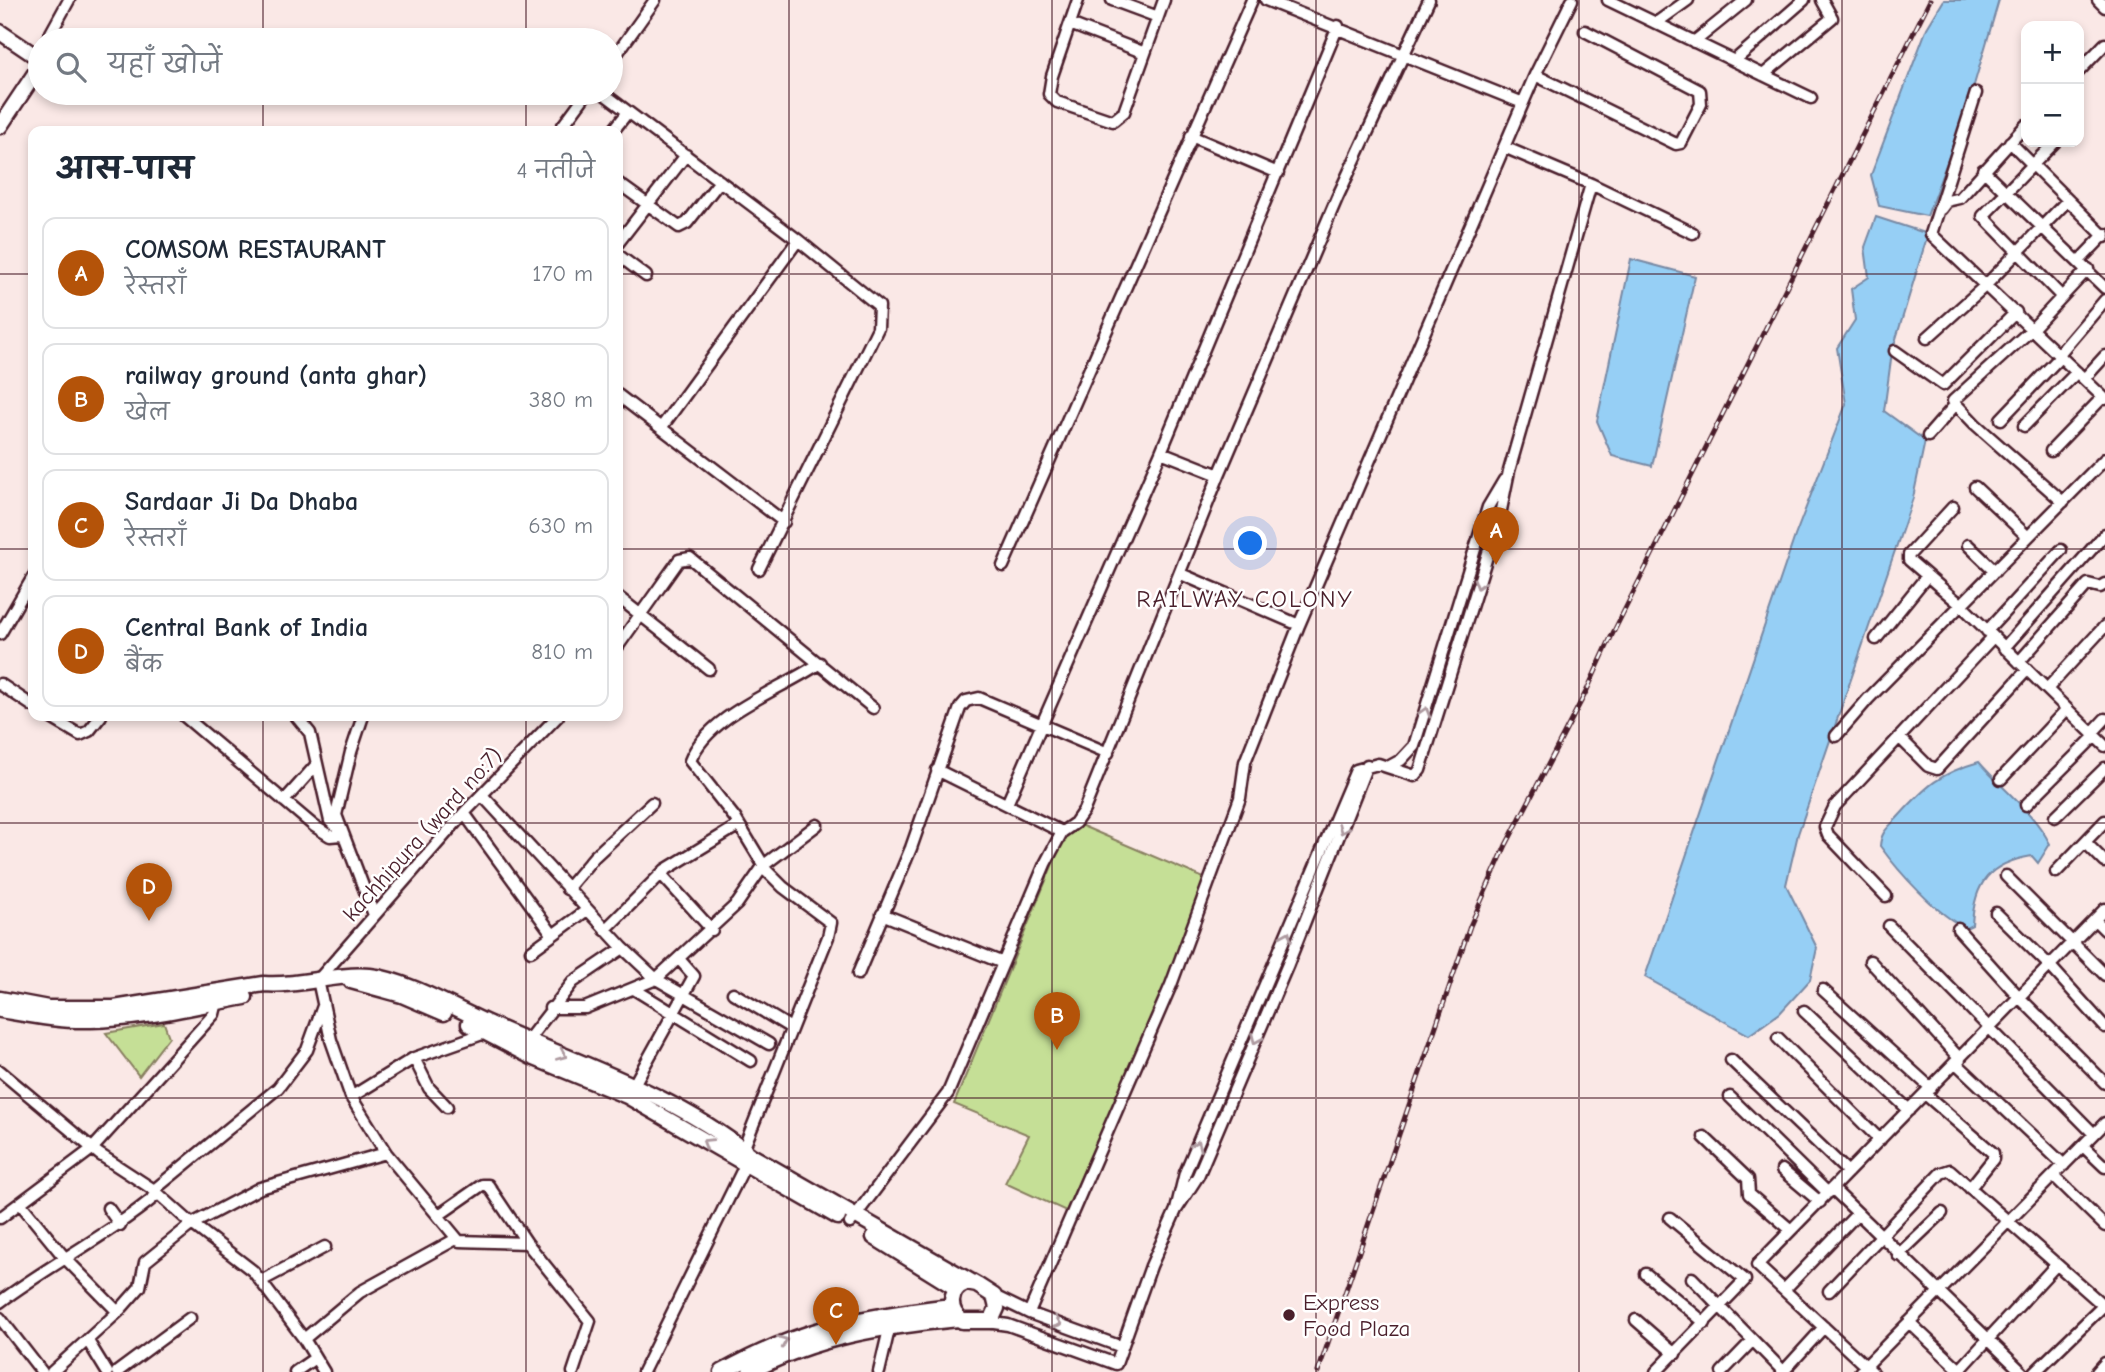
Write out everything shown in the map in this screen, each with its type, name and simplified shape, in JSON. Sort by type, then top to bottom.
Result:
[{"type":"street","points":[[54,28],[69,0]]},
{"type":"street","points":[[623,45],[655,0]]},
{"type":"street","points":[[1078,0],[1049,94],[1057,103],[1118,120],[1125,112],[1164,0]]},
{"type":"street","points":[[1112,0],[1158,17]]},
{"type":"street","points":[[1003,566],[1252,0]]},
{"type":"street","points":[[1266,0],[1338,26],[1523,103]]},
{"type":"street","points":[[852,1220],[948,1093],[1045,864],[1062,832],[1084,810],[1219,475],[1337,198],[1429,0]]},
{"type":"street","points":[[1029,1313],[1171,985],[1240,798],[1245,762],[1299,625],[1535,75],[1572,0]]},
{"type":"street","points":[[1608,0],[1811,98]]},
{"type":"street","points":[[1656,23],[1688,0]]},
{"type":"street","points":[[1694,42],[1746,0]]},
{"type":"street","points":[[1734,61],[1804,0]]},
{"type":"street","points":[[1763,75],[1832,18],[1822,0]]},
{"type":"street","points":[[2098,0],[2105,7]]},
{"type":"street","points":[[1070,24],[1145,52]]},
{"type":"street","points":[[1007,804],[1040,723],[1161,452],[1338,26]]},
{"type":"street","points":[[1535,75],[1676,144],[1681,143],[1701,104],[1700,91],[1585,31]]},
{"type":"street","points":[[0,32],[28,51]]},
{"type":"street","points":[[2084,66],[2104,48]]},
{"type":"street","points":[[0,126],[28,79]]},
{"type":"street","points":[[1976,93],[1932,225],[1933,237],[2104,398],[2051,452]]},
{"type":"street","points":[[563,126],[578,105]]},
{"type":"street","points":[[619,105],[798,240],[879,306],[880,320],[759,569]]},
{"type":"street","points":[[617,126],[628,112]]},
{"type":"street","points":[[1932,225],[1947,201],[1960,198],[2021,130]]},
{"type":"street","points":[[1191,136],[1278,173]]},
{"type":"street","points":[[2010,142],[2104,236],[2080,261]]},
{"type":"street","points":[[1504,147],[1591,184],[1693,233]]},
{"type":"street","points":[[2050,147],[2006,191],[1984,218],[2061,296]]},
{"type":"street","points":[[623,237],[686,155]]},
{"type":"street","points":[[1983,170],[2104,284]]},
{"type":"street","points":[[623,187],[674,225],[683,227],[720,181]]},
{"type":"street","points":[[722,1372],[790,1338],[829,1325],[955,1312],[1008,1325],[1115,1365],[1151,1266],[1176,1210],[1185,1173],[1356,770],[1367,765],[1390,766],[1415,776],[1420,770],[1500,515],[1509,471],[1591,184]]},
{"type":"street","points":[[1927,338],[1986,285],[2068,200]]},
{"type":"street","points":[[661,428],[798,240]]},
{"type":"street","points":[[623,259],[646,276]]},
{"type":"street","points":[[2063,502],[1956,404],[1954,398],[2032,328],[2088,269]]},
{"type":"street","points":[[2001,419],[2060,355],[2105,300]]},
{"type":"street","points":[[1895,351],[1943,385],[2015,312]]},
{"type":"street","points":[[2024,426],[2105,356]]},
{"type":"street","points":[[623,399],[784,522]]},
{"type":"street","points":[[1928,436],[1956,404]]},
{"type":"street","points":[[1161,452],[1219,475]]},
{"type":"street","points":[[1836,736],[2105,459]]},
{"type":"street","points":[[1390,766],[1401,760],[1414,746],[1488,507],[1509,471]]},
{"type":"street","points":[[1975,487],[2028,537]]},
{"type":"street","points":[[1953,507],[1908,557],[2105,746]]},
{"type":"street","points":[[2004,648],[2105,534]]},
{"type":"street","points":[[1968,544],[1995,571]]},
{"type":"street","points":[[1886,896],[1828,835],[1825,827],[1835,806],[1990,634],[2061,550]]},
{"type":"street","points":[[623,639],[679,560],[690,558],[873,708]]},
{"type":"street","points":[[1181,574],[1299,625]]},
{"type":"street","points":[[1876,639],[1927,576]]},
{"type":"street","points":[[2019,662],[2088,583],[2100,587],[2105,584]]},
{"type":"street","points":[[0,634],[28,586]]},
{"type":"street","points":[[623,601],[709,669]]},
{"type":"street","points":[[2047,689],[2105,626]]},
{"type":"street","points":[[1443,656],[1456,659]]},
{"type":"street","points":[[643,1372],[746,1157],[831,923],[783,887],[764,865],[739,825],[692,764],[692,757],[710,733],[741,708],[792,682],[820,663]]},
{"type":"street","points":[[1899,737],[1928,766],[1937,769],[2027,670]]},
{"type":"street","points":[[0,684],[28,703]]},
{"type":"street","points":[[858,974],[911,849],[960,708],[971,698],[979,698],[1108,753]]},
{"type":"street","points":[[2001,779],[2067,709]]},
{"type":"street","points":[[2026,805],[2094,735],[2105,719]]},
{"type":"street","points":[[56,721],[80,735],[89,732],[97,721]]},
{"type":"street","points":[[190,721],[324,834],[332,837],[341,833]]},
{"type":"street","points":[[301,721],[309,730],[330,821],[341,833]]},
{"type":"street","points":[[361,721],[336,815],[374,915]]},
{"type":"street","name":"kachhipura (ward no:7)","points":[[317,981],[464,813],[553,721]]},
{"type":"street","points":[[285,801],[317,764]]},
{"type":"street","points":[[2055,817],[2105,768]]},
{"type":"street","points":[[937,770],[1062,832]]},
{"type":"street","points":[[481,795],[623,948],[656,979],[769,1044]]},
{"type":"street","points":[[567,889],[594,857],[652,803]]},
{"type":"street","points":[[464,813],[553,935]]},
{"type":"street","points":[[2056,872],[2105,821]]},
{"type":"street","points":[[606,930],[660,874],[739,825]]},
{"type":"street","points":[[550,1008],[585,1009],[656,979],[712,930],[744,896],[764,865],[817,825]]},
{"type":"street","points":[[2085,842],[2105,862]]},
{"type":"street","points":[[660,874],[712,930]]},
{"type":"street","points":[[2006,876],[2105,975]]},
{"type":"street","points":[[1656,1372],[2105,909]]},
{"type":"street","points":[[531,951],[587,910]]},
{"type":"street","points":[[882,914],[1003,963]]},
{"type":"street","points":[[1996,914],[2050,966],[2105,1027]]},
{"type":"street","points":[[2095,920],[2105,930]]},
{"type":"street","points":[[1889,926],[2094,1134]]},
{"type":"street","points":[[1958,929],[2020,998],[2105,1083]]},
{"type":"street","points":[[528,1040],[550,1008],[573,982],[623,948]]},
{"type":"street","points":[[630,1090],[694,976],[679,959]]},
{"type":"street","points":[[1870,961],[1958,1061],[2064,1165]]},
{"type":"street","points":[[0,1010],[65,1020],[90,1020],[218,997],[264,984],[282,985],[338,977],[402,996],[490,1030],[528,1040],[630,1090],[852,1220],[956,1288]]},
{"type":"street","points":[[317,981],[351,1097],[386,1153],[456,1239]]},
{"type":"street","points":[[634,989],[751,1061]]},
{"type":"street","points":[[1823,990],[1993,1153],[1993,1159],[1970,1188]]},
{"type":"street","points":[[733,993],[791,1028]]},
{"type":"street","points":[[0,999],[48,1008],[114,1008],[218,997]]},
{"type":"street","points":[[0,1218],[92,1149],[214,1014],[218,997]]},
{"type":"street","points":[[0,1302],[64,1257],[90,1245],[120,1225],[278,1088],[307,1050],[323,1005]]},
{"type":"street","points":[[1804,1011],[1909,1110]]},
{"type":"street","points":[[351,1097],[414,1058],[490,1030]]},
{"type":"street","points":[[490,1030],[532,1057],[630,1090]]},
{"type":"street","points":[[1778,1038],[1880,1140]]},
{"type":"street","points":[[414,1058],[426,1083],[447,1107]]},
{"type":"street","points":[[1731,1060],[1848,1172]]},
{"type":"street","points":[[0,1071],[92,1149],[156,1192],[261,1281],[304,1339],[324,1372]]},
{"type":"street","points":[[1730,1097],[2022,1372]]},
{"type":"street","points":[[1758,1265],[1866,1370],[1937,1292],[2009,1223],[2105,1123]]},
{"type":"street","points":[[1704,1137],[1748,1179],[1749,1194],[1791,1230]]},
{"type":"street","points":[[2083,1146],[2105,1167]]},
{"type":"street","points":[[52,1372],[118,1312],[141,1284],[145,1262],[192,1224],[260,1188],[386,1153]]},
{"type":"street","points":[[1782,1170],[1819,1202]]},
{"type":"street","points":[[1829,1291],[1944,1170],[1953,1172],[2104,1306],[2035,1372]]},
{"type":"street","points":[[2054,1176],[2105,1226]]},
{"type":"street","points":[[439,1215],[482,1185],[488,1185],[527,1243],[590,1321],[573,1372]]},
{"type":"street","points":[[20,1203],[64,1257],[118,1312]]},
{"type":"street","points":[[108,1208],[120,1225]]},
{"type":"street","points":[[1898,1255],[1942,1213]]},
{"type":"street","points":[[1784,1290],[1857,1214]]},
{"type":"street","points":[[1670,1218],[1745,1280]]},
{"type":"street","points":[[852,1220],[1029,1313],[1122,1347]]},
{"type":"street","points":[[304,1339],[360,1292],[456,1239],[470,1242],[527,1243]]},
{"type":"street","points":[[261,1281],[325,1247]]},
{"type":"street","points":[[1909,1322],[1960,1371],[2056,1265]]},
{"type":"street","points":[[1647,1274],[1705,1322]]},
{"type":"street","points":[[1692,1278],[1783,1372],[1824,1327]]},
{"type":"street","points":[[956,1288],[966,1283],[977,1285]]},
{"type":"street","points":[[955,1312],[956,1288]]},
{"type":"street","points":[[987,1322],[994,1318],[997,1308],[994,1296]]},
{"type":"street","points":[[0,1318],[42,1372]]},
{"type":"street","points":[[117,1372],[190,1318]]},
{"type":"street","points":[[750,1372],[805,1346],[890,1319]]},
{"type":"street","points":[[879,1372],[890,1319]]},
{"type":"street","points":[[1636,1320],[1675,1354]]},
{"type":"street","points":[[1722,1372],[1752,1340]]},
{"type":"street","points":[[88,1341],[107,1372]]},
{"type":"street","points":[[295,1372],[315,1358]]},
{"type":"street","points":[[2096,1372],[2105,1363]]},
{"type":"green space","points":[[1080,825],[1204,878],[1161,996],[1066,1211],[1005,1183],[1029,1135],[954,1104],[1063,839]]},
{"type":"green space","points":[[164,1023],[169,1037],[139,1076],[106,1033]]},
{"type":"water","points":[[1944,0],[1999,0],[1969,102],[1927,216],[1879,206],[1871,175],[1927,28]]},
{"type":"water","points":[[1876,217],[1928,234],[1892,352],[1884,411],[1925,441],[1913,498],[1798,834],[1786,885],[1817,948],[1810,980],[1780,1013],[1749,1035],[1645,977],[1795,536],[1846,404],[1837,348],[1855,320],[1851,289],[1869,277],[1865,247]]},
{"type":"water","points":[[1631,259],[1695,276],[1652,466],[1612,456],[1597,421]]},
{"type":"water","points":[[1979,762],[2027,811],[2050,844],[2038,863],[2032,856],[2017,859],[1987,877],[1976,897],[1972,925],[1966,928],[1931,903],[1880,846],[1886,830],[1917,796],[1944,776]]},
{"type":"railway","points":[[1318,1372],[1470,926],[1506,845],[1587,690],[1930,0]]},
{"type":"place","name":"COMSOM RESTAURANT","points":[[1496,565]]},
{"type":"place","name":"Central Bank of India","points":[[149,921]]},
{"type":"place","name":"railway ground (anta ghar)","points":[[1057,1050]]},
{"type":"place","name":"Express Food Plaza","points":[[1289,1315]]},
{"type":"place","name":"Sardaar Ji Da Dhaba","points":[[836,1345]]},
{"type":"district","name":"RAILWAY COLONY","points":[[1245,599]]}]
